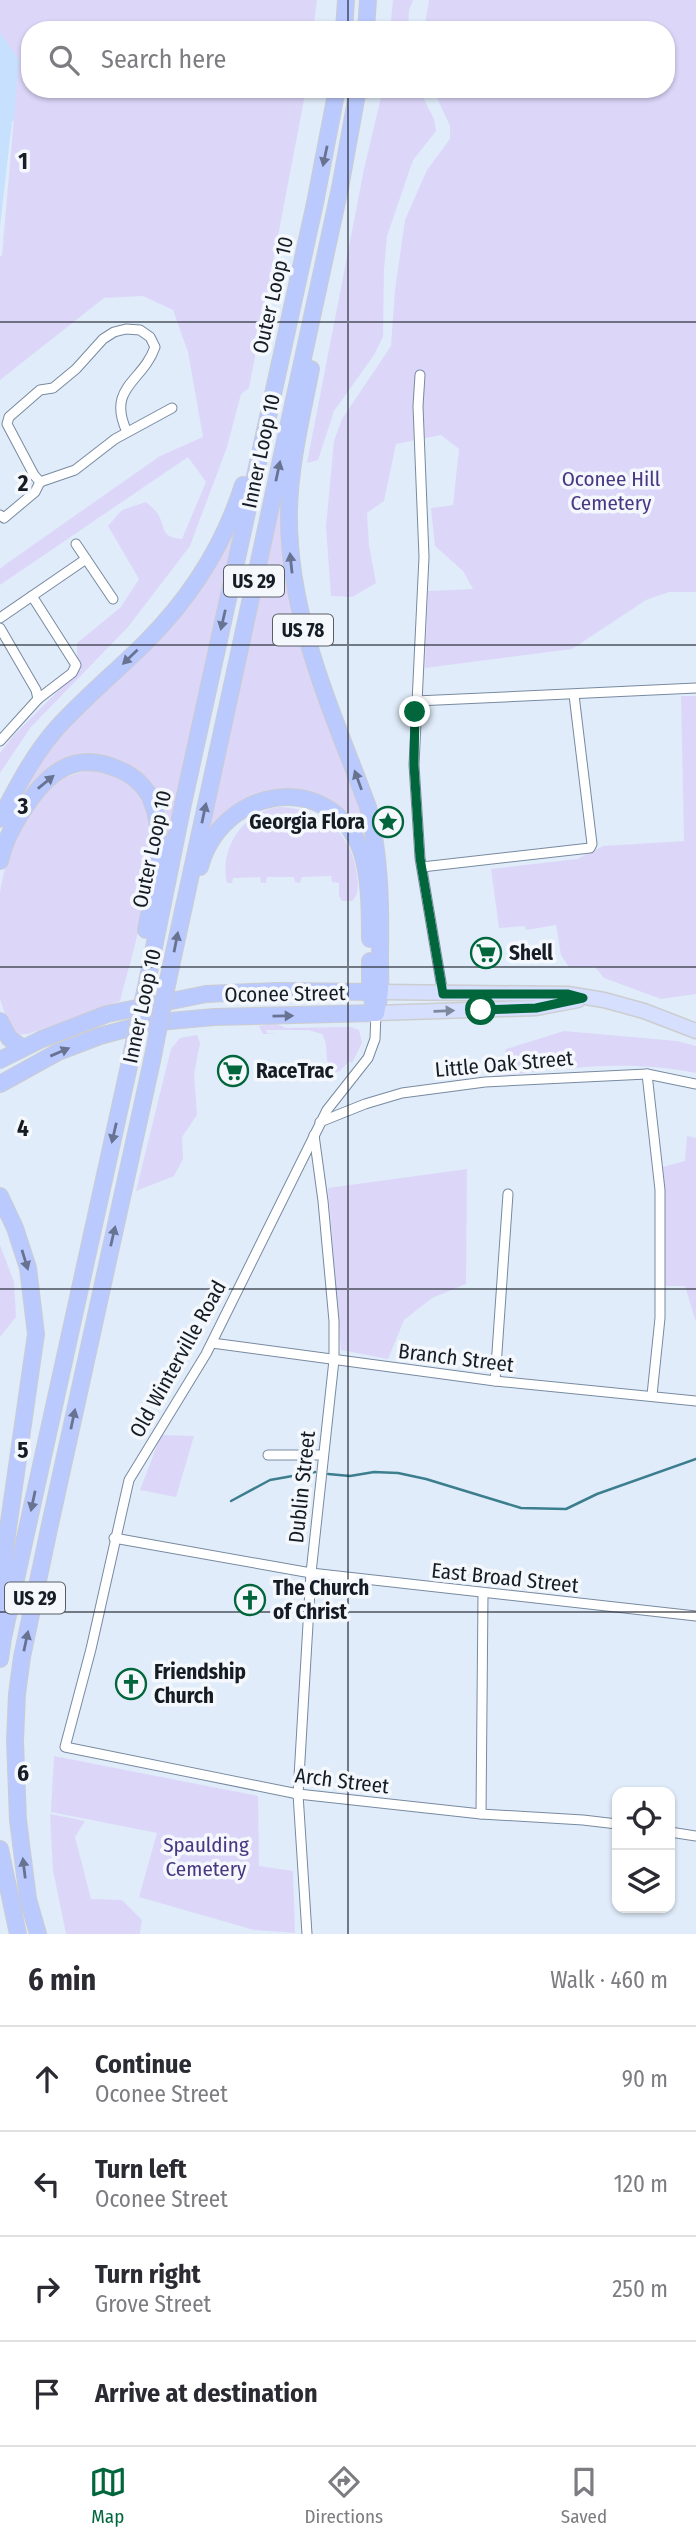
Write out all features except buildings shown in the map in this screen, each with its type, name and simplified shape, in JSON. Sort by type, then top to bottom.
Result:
[{"type":"highway","points":[[345,21],[346,0]]},
{"type":"highway","points":[[367,21],[368,0]]},
{"type":"highway","name":"Outer Loop 10","points":[[0,1659],[147,982],[177,828],[315,203],[335,98]]},
{"type":"highway","name":"Inner Loop 10","points":[[38,1934],[28,1899],[18,1820],[15,1741],[22,1657],[325,259],[356,98]]},
{"type":"highway","name":"US 78","points":[[325,259],[326,297],[291,478],[290,555],[304,632],[368,807],[374,834],[381,905],[376,1013]]},
{"type":"highway","points":[[0,818],[26,769],[57,728],[147,641],[194,586],[225,534],[255,448],[263,434]]},
{"type":"highway","points":[[0,861],[13,826],[38,786],[72,764],[106,764],[127,773],[143,786],[152,802],[159,851],[142,959],[147,982]]},
{"type":"highway","points":[[184,904],[195,885],[202,856],[215,833],[248,804],[265,799],[299,798],[328,810],[341,820],[358,842],[365,867],[370,949],[376,993]]},
{"type":"highway","points":[[352,992],[362,974],[370,949]]},
{"type":"highway","name":"Oconee Street","points":[[1,1058],[107,1014],[206,993],[376,993]]},
{"type":"highway","name":"Oconee Street","points":[[0,1084],[58,1052],[100,1036],[148,1023],[214,1017],[376,1013]]},
{"type":"highway","points":[[0,1021],[9,1038],[23,1048]]},
{"type":"highway","points":[[1,1058],[17,1073]]},
{"type":"highway","points":[[0,1196],[15,1228],[28,1268],[36,1334],[1,1584],[3,1638]]},
{"type":"highway","points":[[0,1849],[18,1934]]},
{"type":"main road","name":"Oconee Street","points":[[376,993],[568,994],[604,1000],[695,1029]]},
{"type":"main road","name":"Oconee Street","points":[[376,1013],[536,1008],[583,998]]},
{"type":"street","points":[[40,482],[33,475],[7,424],[9,416],[40,390],[53,388],[76,369],[103,339],[126,329],[141,330],[150,337],[155,347],[151,359],[123,391],[121,410],[127,432]]},
{"type":"street","points":[[420,375],[418,406],[424,557],[414,765],[422,867],[443,994]]},
{"type":"street","points":[[0,515],[4,518],[35,492],[40,482],[75,470],[127,432],[172,408]]},
{"type":"street","points":[[76,544],[113,599]]},
{"type":"street","points":[[0,618],[86,559]]},
{"type":"street","points":[[1,738],[38,699],[72,673],[76,664],[32,596]]},
{"type":"street","points":[[0,628],[36,690],[38,699]]},
{"type":"street","points":[[416,701],[696,688]]},
{"type":"street","points":[[422,867],[590,848],[590,821],[574,695]]},
{"type":"street","name":"Old Winterville Road","points":[[65,1747],[91,1648],[129,1480],[212,1343],[320,1122],[368,1058],[374,1039],[376,1013]]},
{"type":"street","points":[[647,1074],[660,1190],[660,1318],[652,1395]]},
{"type":"street","name":"Little Oak Street","points":[[320,1122],[380,1098],[417,1089],[520,1079],[647,1074],[696,1084]]},
{"type":"street","name":"Dublin Street","points":[[307,1931],[298,1794],[311,1573],[334,1360],[332,1292],[314,1134]]},
{"type":"street","points":[[495,1381],[508,1194]]},
{"type":"street","name":"Branch Street","points":[[212,1343],[495,1381],[696,1401]]},
{"type":"street","points":[[268,1455],[323,1455]]},
{"type":"street","name":"East Broad Street","points":[[114,1538],[311,1573],[696,1616]]},
{"type":"street","points":[[481,1814],[483,1594]]},
{"type":"street","name":"Arch Street","points":[[65,1747],[298,1794],[481,1814],[612,1823]]},
{"type":"street","points":[[675,1833],[696,1836]]},
{"type":"shaded area","points":[[0,14],[21,44],[21,98],[29,98],[27,120],[12,121],[0,227]]},
{"type":"green space","points":[[0,0],[317,0],[314,21],[21,21],[21,98],[304,98],[249,388],[241,394],[227,447],[190,546],[128,627],[31,727],[0,773],[0,753],[13,736],[77,672],[77,643],[121,607],[139,579],[108,526],[122,510],[146,502],[158,514],[167,535],[182,539],[206,482],[188,457],[0,585],[0,569],[6,564],[160,456],[203,437],[188,352],[173,310],[143,296],[104,298],[0,380],[0,257],[19,60],[0,33]]},
{"type":"green space","points":[[393,0],[413,0],[408,21],[391,21]]},
{"type":"green space","name":"Oconee Hill Cemetery","points":[[429,0],[696,0],[696,592],[669,592],[646,600],[572,649],[425,668],[428,591],[473,589],[463,571],[435,546],[431,508],[453,505],[459,449],[441,435],[396,444],[384,501],[367,513],[376,583],[352,597],[331,596],[326,527],[334,441],[342,419],[391,346],[395,290],[405,220],[427,170],[450,139],[450,126],[437,98],[675,98],[675,21],[426,21]]},
{"type":"green space","points":[[381,98],[424,98],[434,119],[436,131],[413,160],[387,236],[383,337],[374,355],[334,411],[318,460],[307,463],[364,169]]},
{"type":"green space","points":[[289,444],[283,523],[374,858],[357,832],[294,794],[208,830]]},
{"type":"green space","points":[[233,528],[235,529],[164,865],[145,781],[71,760],[14,815],[8,812],[38,758],[115,678]]},
{"type":"green space","points":[[681,696],[696,696],[696,994],[661,999],[604,978],[595,967],[569,967],[561,955],[556,925],[526,930],[525,926],[499,928],[491,869],[577,859],[603,846],[684,841]]},
{"type":"green space","points":[[95,768],[120,777],[136,789],[148,815],[151,839],[146,896],[120,1001],[28,1034],[12,1035],[0,999],[0,892],[9,847],[32,806],[59,779]]},
{"type":"green space","points":[[278,807],[293,808],[320,817],[341,835],[349,847],[357,875],[357,892],[352,901],[342,901],[339,896],[339,883],[332,882],[331,876],[302,877],[300,883],[295,882],[294,877],[267,877],[266,883],[261,883],[260,877],[233,878],[232,883],[227,883],[227,857],[236,834],[254,816]]},
{"type":"green space","points":[[274,1023],[286,1028],[351,1027],[359,1030],[362,1043],[352,1063],[349,1061],[340,1071],[332,1073],[322,1034],[308,1030],[266,1030],[267,1033],[278,1034],[263,1034],[259,1026]]},
{"type":"green space","points":[[564,1031],[677,1041],[696,1046],[696,1073],[647,1066],[622,1066],[499,1076],[506,1049]]},
{"type":"green space","points":[[197,1035],[200,1043],[194,1074],[197,1115],[182,1137],[183,1159],[174,1176],[136,1191],[171,1049],[180,1038]]},
{"type":"green space","points":[[687,1136],[696,1138],[696,1322],[685,1286],[664,1286],[663,1167],[685,1161]]},
{"type":"green space","points":[[467,1169],[466,1284],[432,1298],[404,1320],[388,1359],[341,1350],[328,1188]]},
{"type":"green space","points":[[0,1245],[14,1282],[16,1317],[0,1337]]},
{"type":"green space","points":[[161,1435],[194,1436],[176,1497],[140,1490]]},
{"type":"green space","name":"Spaulding Cemetery","points":[[54,1756],[258,1796],[259,1866],[293,1871],[295,1933],[254,1930],[139,1897],[157,1833],[51,1812]]},
{"type":"green space","points":[[50,1814],[85,1821],[75,1837],[91,1899],[122,1900],[142,1920],[140,1934],[66,1934],[53,1870]]},
{"type":"waterway","points":[[328,1474],[350,1476],[374,1472],[398,1473],[521,1508],[566,1509],[597,1494],[696,1459]]},
{"type":"waterway","points":[[231,1501],[270,1480],[315,1472]]},
{"type":"place","name":"Georgia Flora","points":[[388,822]]},
{"type":"place","name":"Shell","points":[[486,953]]},
{"type":"place","name":"RaceTrac","points":[[233,1071]]},
{"type":"place","name":"The Church of Christ","points":[[250,1600]]},
{"type":"place","name":"Friendship Church","points":[[131,1684]]},
{"type":"route","points":[[415,712],[414,765],[420,858],[443,994],[568,994],[583,998],[570,1003],[536,1008],[481,1010]]}]
